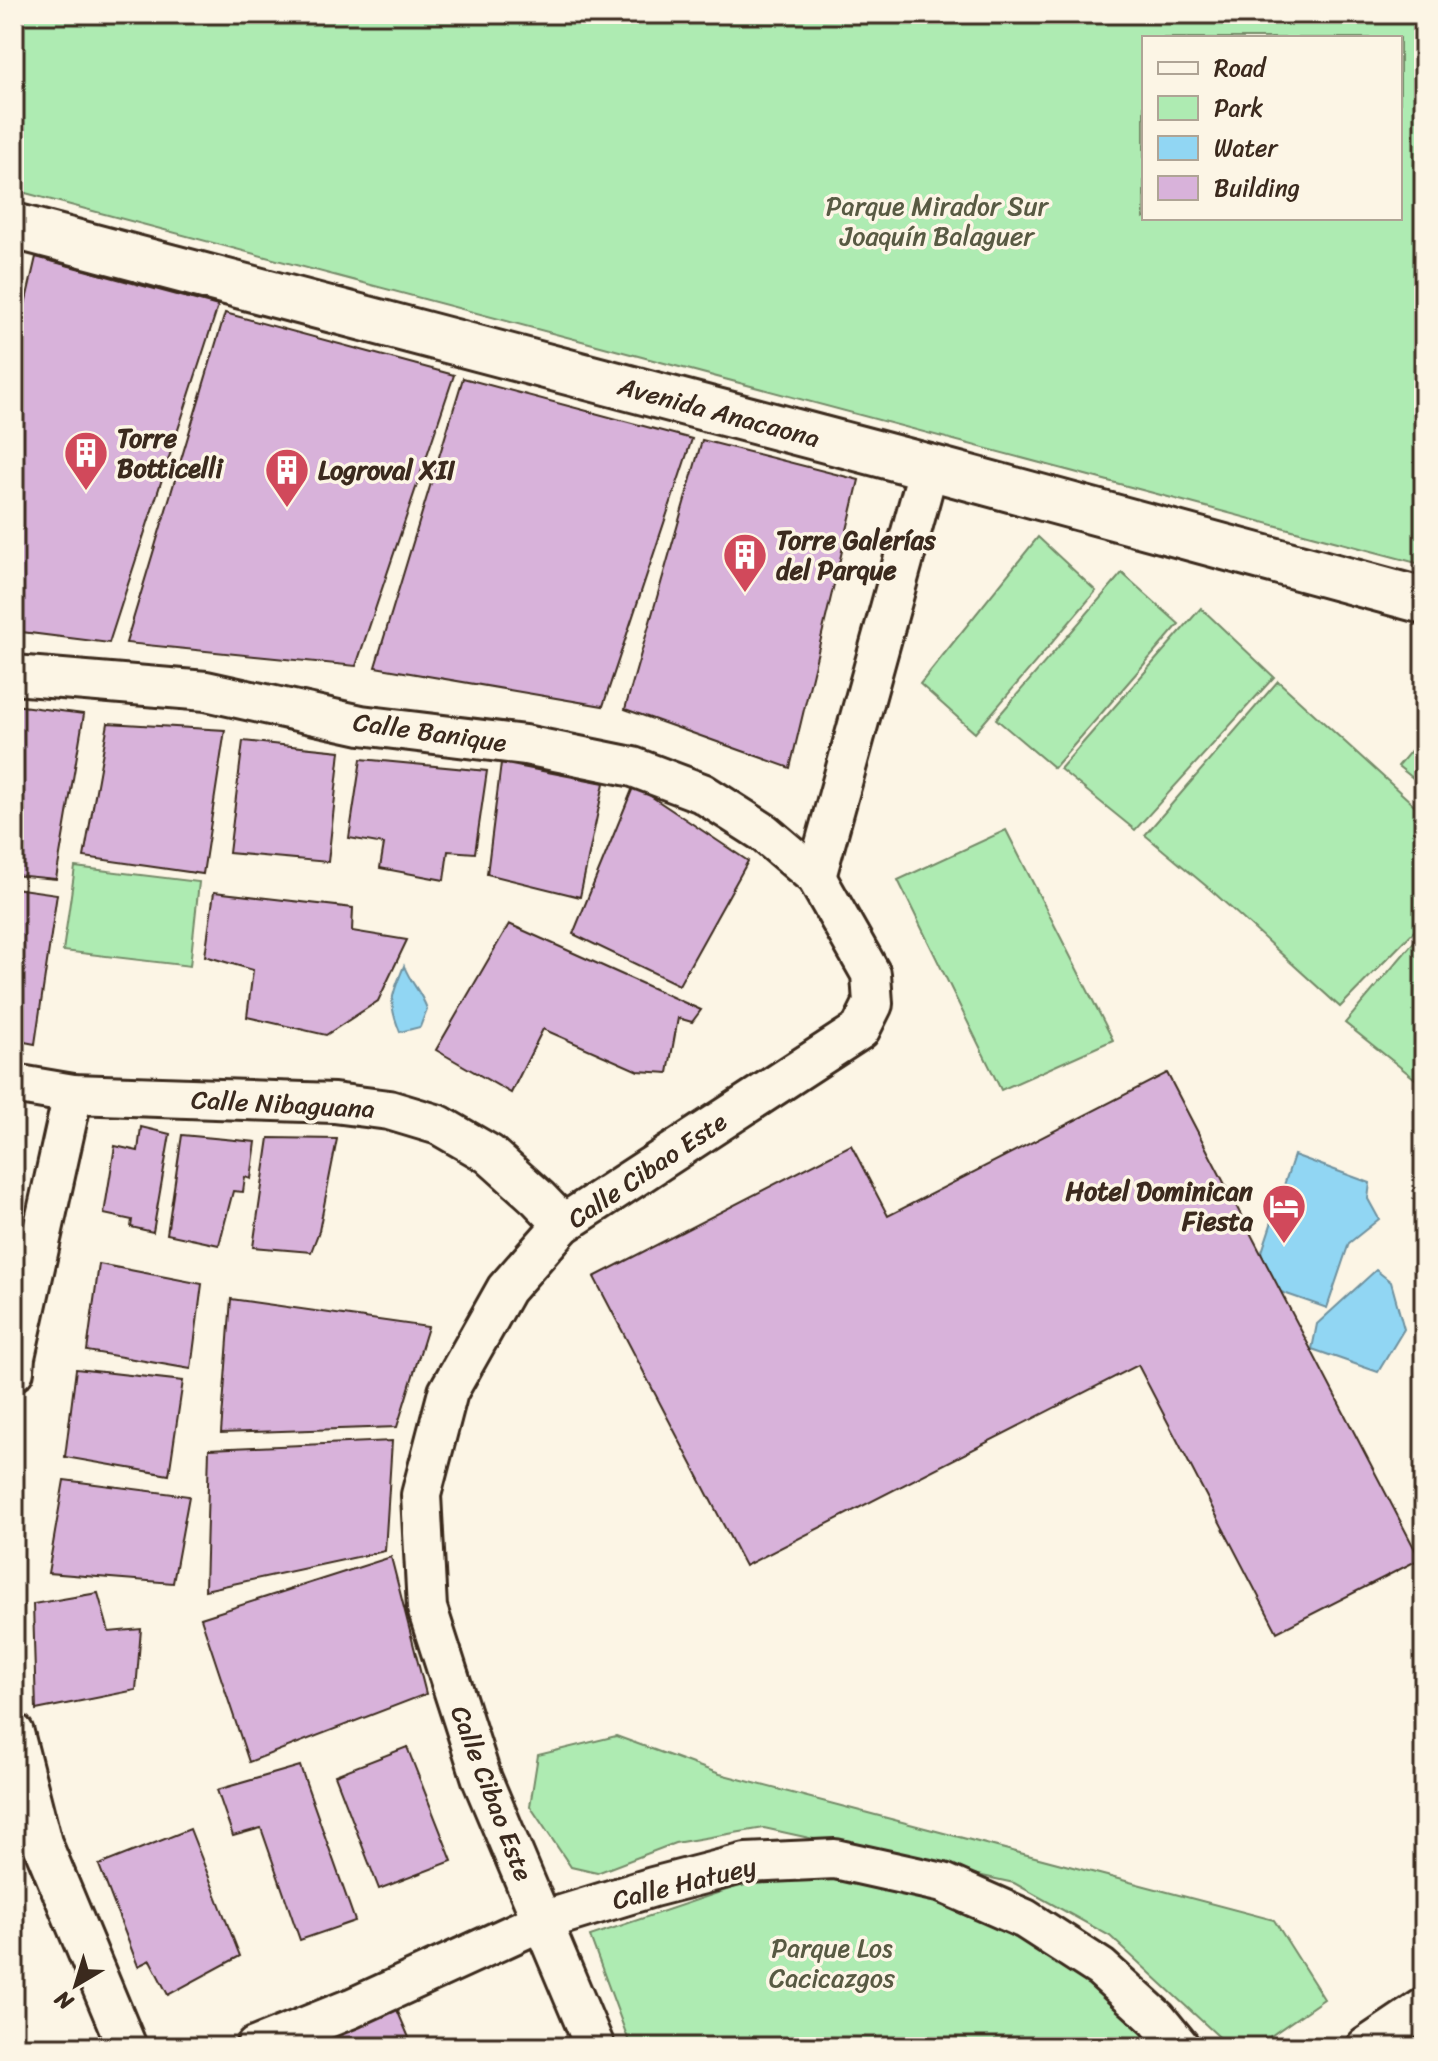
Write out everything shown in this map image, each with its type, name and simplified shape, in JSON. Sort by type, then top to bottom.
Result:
[{"type":"main road","name":"Avenida Anacaona","points":[[14,226],[1424,601]]},
{"type":"street","points":[[816,877],[929,467]]},
{"type":"street","name":"Calle Banique","points":[[14,675],[206,691],[361,725],[525,745],[633,767],[702,793],[763,832],[816,877]]},
{"type":"street","name":"Calle Cibao Este","points":[[595,2047],[482,1779],[427,1608],[421,1495],[448,1392],[506,1289],[563,1224],[860,1030],[873,1004],[871,974],[816,877]]},
{"type":"street","name":"Calle Nibaguana","points":[[14,1084],[73,1094],[334,1103],[389,1110],[439,1125],[489,1154],[563,1224]]},
{"type":"street","points":[[14,1371],[14,1357],[73,1094]]},
{"type":"street","points":[[14,1733],[42,1843],[127,2047]]},
{"type":"street","name":"Calle Hatuey","points":[[255,2047],[352,2008],[542,1921],[746,1863],[835,1859],[943,1883],[1025,1919],[1101,1968],[1157,2019],[1180,2047]]},
{"type":"street","points":[[1366,2047],[1424,2008]]},
{"type":"green space","name":"Parque Mirador Sur Joaquín Balaguer","points":[[14,14],[1424,14],[1424,565],[14,190]]},
{"type":"green space","points":[[1038,537],[1096,591],[975,733],[920,684]]},
{"type":"green space","points":[[1122,573],[1179,624],[1054,768],[996,719]]},
{"type":"green space","points":[[1201,608],[1274,677],[1135,830],[1060,769]]},
{"type":"green space","points":[[1278,681],[1424,814],[1424,921],[1340,1007],[1211,890],[1145,835]]},
{"type":"green space","points":[[1424,735],[1424,787],[1398,766]]},
{"type":"green space","points":[[1006,830],[1113,1040],[1001,1090],[898,880]]},
{"type":"green space","points":[[75,867],[199,882],[190,966],[63,951]]},
{"type":"green space","points":[[1424,930],[1424,1086],[1345,1023]]},
{"type":"green space","points":[[616,1736],[720,1774],[1274,1920],[1324,1999],[1255,2047],[1230,2047],[1110,1936],[1014,1883],[764,1828],[675,1843],[597,1873],[571,1867],[530,1806],[538,1755]]},
{"type":"green space","name":"Parque Los Cacicazgos","points":[[835,1878],[919,1894],[998,1923],[1089,1980],[1156,2047],[631,2047],[590,1936],[747,1883]]},
{"type":"water","points":[[404,966],[427,1009],[420,1027],[400,1032],[392,1005]]},
{"type":"water","points":[[1294,1155],[1370,1183],[1368,1199],[1379,1219],[1349,1243],[1327,1308],[1252,1282]]},
{"type":"water","points":[[1376,1270],[1391,1282],[1404,1329],[1378,1372],[1312,1349],[1317,1324]]},
{"type":"building","name":"Torre Botticelli","points":[[36,257],[218,306],[109,643],[14,631],[14,352]]},
{"type":"building","name":"Logroval XII","points":[[225,313],[454,375],[356,666],[126,643]]},
{"type":"building","points":[[463,378],[692,439],[603,706],[375,667]]},
{"type":"building","name":"Torre Galerías del Parque","points":[[702,440],[859,480],[790,768],[625,709]]},
{"type":"building","points":[[14,705],[84,714],[56,879],[14,875]]},
{"type":"building","points":[[108,723],[225,730],[203,874],[84,857]]},
{"type":"building","points":[[243,741],[340,751],[328,862],[229,853]]},
{"type":"building","points":[[361,759],[487,771],[475,853],[448,851],[444,880],[380,868],[384,844],[349,838]]},
{"type":"building","points":[[501,763],[604,783],[580,897],[487,874]]},
{"type":"building","points":[[634,785],[748,861],[679,985],[573,934]]},
{"type":"building","points":[[14,888],[57,894],[35,1044],[14,1040]]},
{"type":"building","points":[[214,892],[353,908],[352,931],[407,940],[378,1001],[326,1035],[247,1017],[253,970],[205,956]]},
{"type":"building","points":[[509,924],[701,1010],[692,1022],[678,1018],[668,1073],[638,1071],[543,1029],[511,1093],[436,1050]]},
{"type":"building","points":[[1167,1073],[1420,1559],[1277,1632],[1138,1365],[745,1566],[594,1277],[851,1145],[888,1216]]},
{"type":"building","points":[[141,1127],[170,1134],[153,1232],[131,1227],[132,1220],[104,1214],[115,1146],[138,1151]]},
{"type":"building","points":[[182,1135],[256,1142],[251,1179],[245,1177],[243,1192],[233,1191],[219,1245],[167,1234]]},
{"type":"building","points":[[269,1138],[337,1139],[319,1231],[311,1252],[253,1247]]},
{"type":"building","points":[[99,1264],[202,1284],[191,1369],[87,1351]]},
{"type":"building","points":[[231,1299],[428,1327],[397,1427],[221,1433]]},
{"type":"building","points":[[76,1369],[183,1381],[169,1475],[65,1457]]},
{"type":"building","points":[[392,1441],[385,1551],[205,1590],[209,1449]]},
{"type":"building","points":[[64,1480],[189,1496],[173,1583],[48,1573]]},
{"type":"building","points":[[391,1557],[426,1694],[249,1762],[201,1618]]},
{"type":"building","points":[[98,1593],[109,1632],[141,1629],[136,1690],[36,1710],[33,1604]]},
{"type":"building","points":[[407,1747],[452,1861],[379,1889],[335,1775]]},
{"type":"building","points":[[300,1766],[355,1921],[300,1940],[261,1828],[233,1836],[217,1790]]},
{"type":"building","points":[[190,1829],[240,1956],[168,1995],[150,1960],[138,1966],[99,1865]]},
{"type":"building","points":[[395,2005],[413,2047],[299,2047]]},
{"type":"place","name":"Torre Botticelli","points":[[86,492]]},
{"type":"place","name":"Logroval XII","points":[[287,509]]},
{"type":"place","name":"Torre Galerías del Parque","points":[[745,594]]},
{"type":"place","name":"Hotel Dominican Fiesta","points":[[1284,1245]]}]
